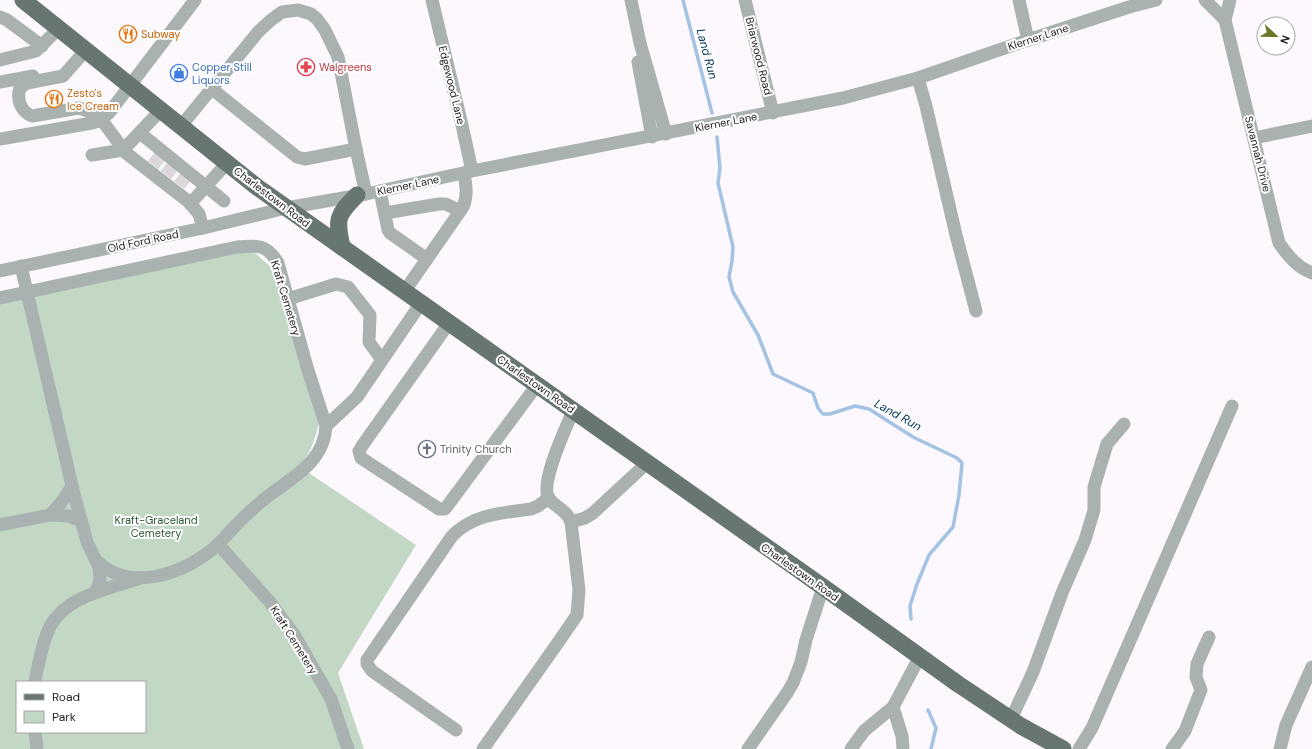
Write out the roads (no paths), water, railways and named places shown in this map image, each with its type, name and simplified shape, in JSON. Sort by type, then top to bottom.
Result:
[{"type":"main road","name":"Charlestown Road","points":[[24,0],[257,187],[286,208],[823,587],[920,658],[1011,719],[1063,749]]},
{"type":"main road","points":[[342,247],[338,228],[338,217],[345,207],[361,194]]},
{"type":"street","points":[[1,135],[85,125],[101,119],[109,113],[195,0]]},
{"type":"street","name":"Edgewood Lane","points":[[404,292],[460,211],[466,199],[467,191],[468,172],[462,125],[432,0]]},
{"type":"street","points":[[631,0],[640,43],[666,134]]},
{"type":"street","name":"Briarwood Road","points":[[745,0],[773,113]]},
{"type":"street","points":[[1019,0],[1028,40]]},
{"type":"street","name":"Klerner Lane","points":[[286,208],[380,191],[468,172],[652,137],[843,98],[918,78],[1028,40],[1129,7],[1156,0]]},
{"type":"street","points":[[1205,0],[1225,20]]},
{"type":"street","name":"Savannah Drive","points":[[1230,0],[1225,20],[1279,243],[1297,265],[1312,273]]},
{"type":"street","points":[[181,126],[258,32],[271,20],[282,12],[290,10],[298,10],[311,14],[317,19],[325,30],[338,57],[356,149],[361,194]]},
{"type":"street","points":[[0,17],[7,20],[42,46]]},
{"type":"street","points":[[0,60],[29,54],[36,51],[58,28]]},
{"type":"street","points":[[86,50],[63,76],[23,85],[20,88],[19,95],[22,109],[28,115],[32,116],[79,108],[88,111],[101,119],[123,150],[151,168],[177,188],[199,214],[203,228]]},
{"type":"street","points":[[636,51],[652,137]]},
{"type":"street","points":[[0,82],[55,72],[73,66]]},
{"type":"street","points":[[918,78],[976,311]]},
{"type":"street","points":[[212,89],[300,158],[305,159],[356,149]]},
{"type":"street","points":[[92,155],[123,150],[161,110]]},
{"type":"street","points":[[1254,138],[1312,126]]},
{"type":"street","points":[[140,133],[224,202]]},
{"type":"street","points":[[190,204],[227,163]]},
{"type":"street","points":[[380,191],[388,230],[393,236],[427,259]]},
{"type":"street","points":[[385,213],[439,204],[446,204],[460,211]]},
{"type":"street","name":"Old Ford Road","points":[[0,271],[203,228],[286,208]]},
{"type":"street","name":"Kraft Cemetery","points":[[0,298],[237,247],[259,246],[267,249],[278,263],[307,367],[326,426],[322,447],[315,459],[262,501],[234,526],[218,544],[201,558],[184,567],[166,573],[138,579],[96,592],[73,603],[66,609],[53,622],[48,630],[35,681]]},
{"type":"street","name":"Kraft Cemetery","points":[[21,266],[80,520],[89,549],[98,562],[113,573],[138,579]]},
{"type":"street","points":[[288,299],[336,284],[348,287],[370,315],[369,342],[382,360]]},
{"type":"street","points":[[326,426],[357,397],[421,303]]},
{"type":"street","points":[[449,323],[362,446],[359,452],[361,458],[439,509],[445,509],[537,385]]},
{"type":"street","points":[[1079,749],[1092,728],[1232,406]]},
{"type":"street","points":[[483,749],[577,615],[579,590],[571,522],[567,514],[548,498],[547,490],[551,467],[573,411]]},
{"type":"street","points":[[1011,719],[1033,672],[1062,593],[1085,540],[1094,510],[1094,487],[1107,444],[1124,424]]},
{"type":"street","points":[[571,522],[585,518],[593,513],[647,463]]},
{"type":"street","points":[[50,515],[61,503],[72,486]]},
{"type":"street","points":[[456,730],[372,671],[367,664],[367,660],[457,530],[467,523],[482,517],[531,509],[538,506],[548,498]]},
{"type":"street","points":[[0,525],[50,515],[68,516],[80,520]]},
{"type":"street","name":"Kraft Cemetery","points":[[218,544],[269,601],[295,636],[331,699],[348,749]]},
{"type":"street","name":"Kraft Cemetery","points":[[96,592],[100,580],[98,562]]},
{"type":"street","points":[[748,749],[793,683],[823,587]]},
{"type":"street","points":[[1172,749],[1185,731],[1201,690],[1196,677],[1197,664],[1209,637]]},
{"type":"street","points":[[851,749],[864,731],[893,707],[920,658]]},
{"type":"street","points":[[1280,749],[1286,725],[1312,666]]},
{"type":"street","points":[[893,707],[902,736],[903,749]]},
{"type":"street","points":[[35,733],[37,749]]},
{"type":"waterway","name":"Land Run","points":[[683,0],[712,113]]},
{"type":"waterway","name":"Land Run","points":[[717,137],[720,168],[718,183],[733,247],[729,277],[733,292],[758,335],[773,374],[813,393],[818,408],[823,414],[830,414],[855,406],[869,409],[913,437],[957,458],[962,463],[959,495],[953,527],[929,555],[910,606],[911,619]]},
{"type":"waterway","name":"Land Run","points":[[928,710],[936,728],[931,749]]},
{"type":"tunnel","points":[[153,165],[162,154]]},
{"type":"tunnel","points":[[166,175],[175,163]]},
{"type":"tunnel","points":[[179,185],[188,174]]},
{"type":"place","name":"Subway","points":[[128,34]]},
{"type":"place","name":"Walgreens","points":[[306,67]]},
{"type":"place","name":"Copper Still Liquors","points":[[179,73]]},
{"type":"place","name":"Zesto's Ice Cream","points":[[54,99]]},
{"type":"place","name":"Trinity Church","points":[[427,449]]},
{"type":"park label","name":"Kraft-Graceland Cemetery","points":[[156,526]]}]
